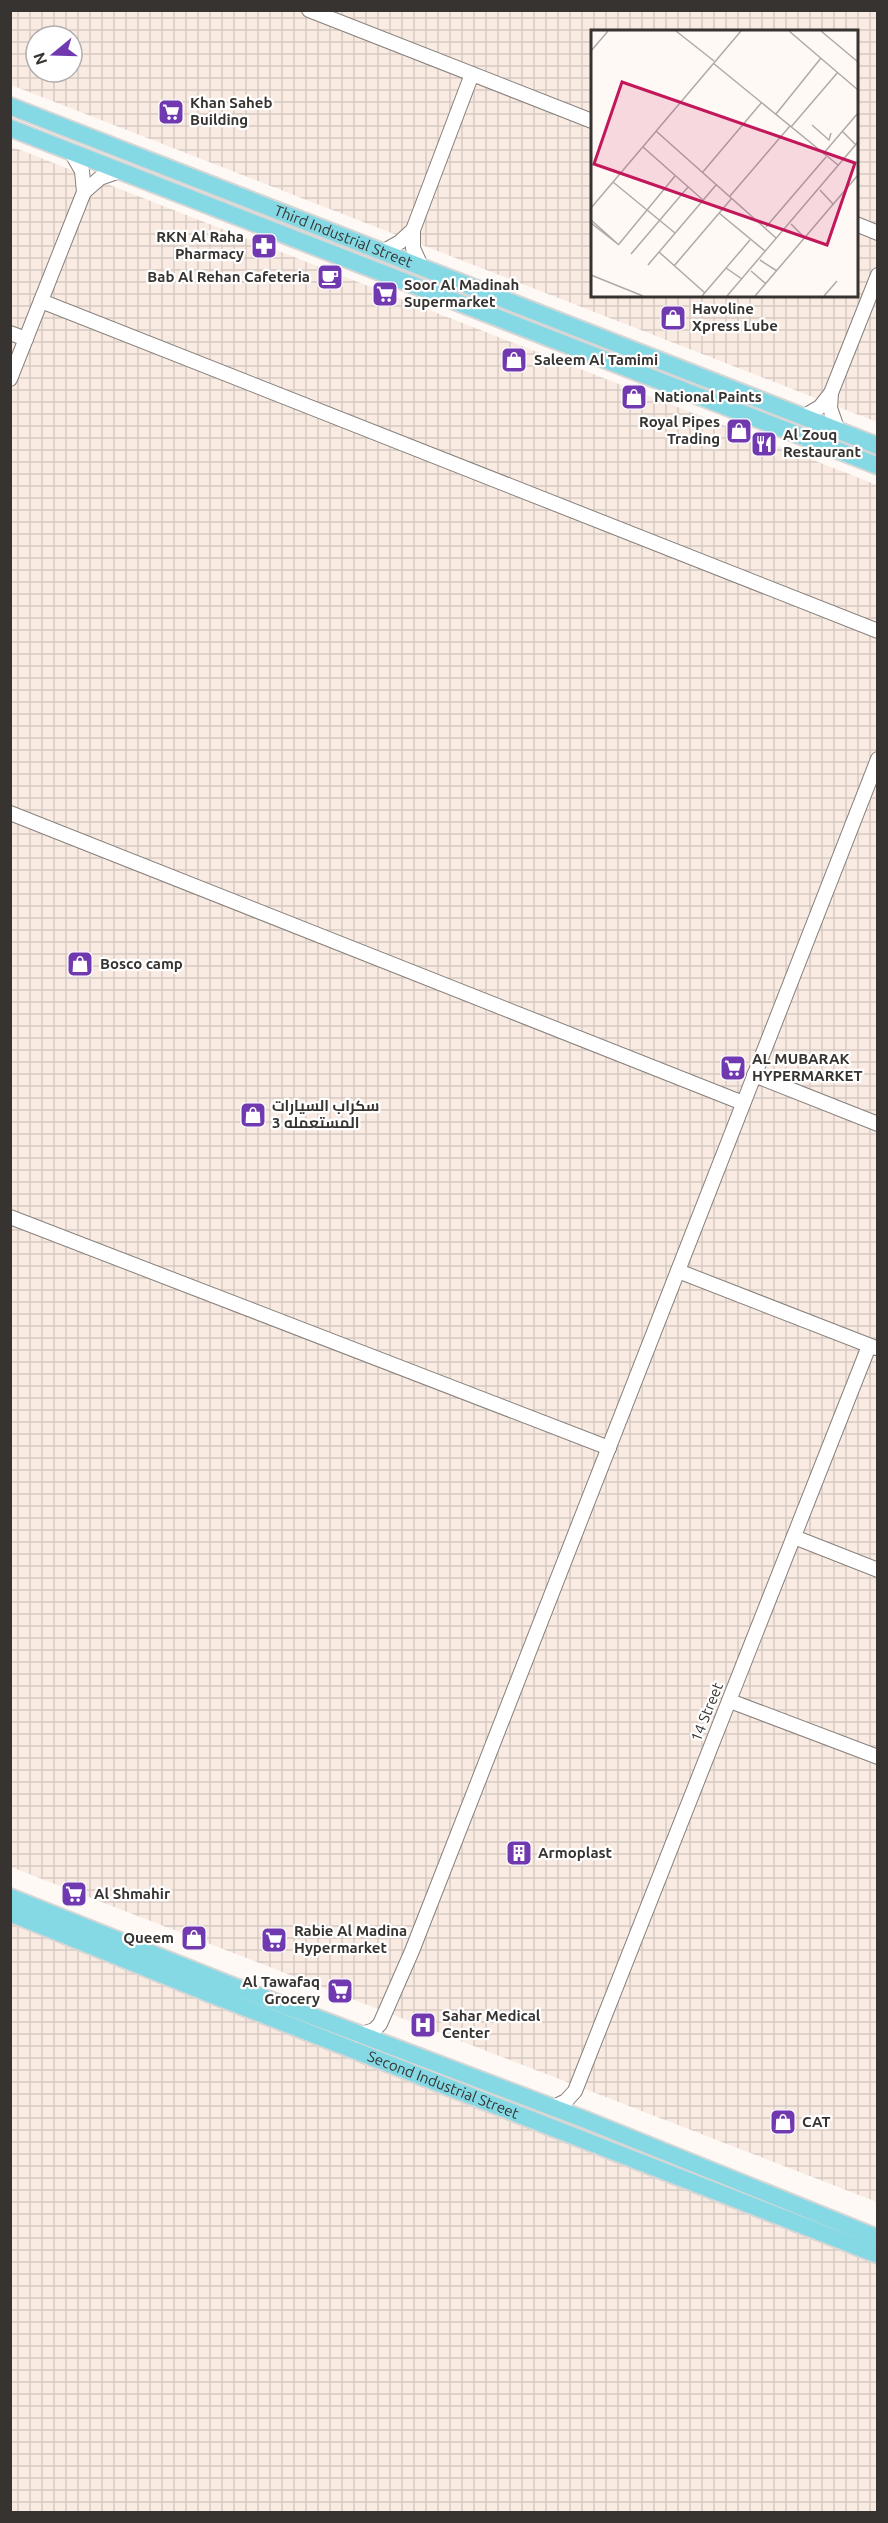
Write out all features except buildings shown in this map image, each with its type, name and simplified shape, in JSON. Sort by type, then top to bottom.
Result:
[{"type":"main road","name":"Third Industrial Street","points":[[10,106],[878,446]]},
{"type":"main road","name":"Third Industrial Street","points":[[10,128],[878,466]]},
{"type":"main road","points":[[375,270],[393,267],[414,273],[420,270],[421,266]]},
{"type":"main road","points":[[484,312],[491,304],[523,314],[539,313]]},
{"type":"main road","name":"Second Industrial Street","points":[[10,1897],[389,2046],[586,2120],[878,2238]]},
{"type":"main road","name":"Second Industrial Street","points":[[10,1913],[210,1994],[878,2255]]},
{"type":"street","points":[[309,10],[591,121]]},
{"type":"street","points":[[384,251],[400,242],[412,230],[472,74]]},
{"type":"street","points":[[10,379],[84,192],[82,171],[71,152]]},
{"type":"street","points":[[84,192],[100,178],[120,171]]},
{"type":"street","points":[[858,225],[878,233]]},
{"type":"street","points":[[412,230],[413,248],[421,266]]},
{"type":"street","points":[[803,417],[820,407],[831,393],[878,275]]},
{"type":"street","points":[[41,301],[878,630]]},
{"type":"street","points":[[10,333],[27,339]]},
{"type":"street","points":[[831,393],[830,408],[838,431]]},
{"type":"street","points":[[359,2034],[374,2030],[384,2018],[417,1940],[878,759]]},
{"type":"street","points":[[10,813],[743,1103]]},
{"type":"street","points":[[754,1075],[878,1124]]},
{"type":"street","points":[[10,1217],[609,1448]]},
{"type":"street","points":[[678,1271],[873,1347]]},
{"type":"street","name":"14 Street","points":[[576,2091],[794,1537],[873,1347]]},
{"type":"street","points":[[794,1537],[878,1569]]},
{"type":"street","points":[[730,1701],[878,1757]]},
{"type":"street","points":[[384,2018],[389,2046]]},
{"type":"street","points":[[554,2108],[576,2091]]},
{"type":"street","points":[[576,2091],[577,2107],[586,2120]]},
{"type":"shaded area","points":[[10,11],[877,11],[877,422],[11,85]]},
{"type":"shaded area","points":[[10,146],[877,485],[877,2202],[11,1867]]},
{"type":"shaded area","points":[[10,1920],[877,2257],[877,2512],[11,2512]]},
{"type":"place","name":"Khan Saheb Building","points":[[171,112]]},
{"type":"place","name":"RKN Al Raha Pharmacy","points":[[264,246]]},
{"type":"place","name":"Bab Al Rehan Cafeteria","points":[[330,277]]},
{"type":"place","name":"Soor Al Madinah Supermarket","points":[[385,294]]},
{"type":"place","name":"Havoline Xpress Lube","points":[[673,318]]},
{"type":"place","name":"Saleem Al Tamimi","points":[[514,360]]},
{"type":"place","name":"National Paints","points":[[634,397]]},
{"type":"place","name":"Royal Pipes Trading","points":[[739,431]]},
{"type":"place","name":"Al Zouq Restaurant","points":[[764,444]]},
{"type":"place","name":"Bosco camp","points":[[80,964]]},
{"type":"place","name":"AL MUBARAK HYPERMARKET","points":[[733,1068]]},
{"type":"place","name":"سكراب السيارات المستعمله 3","points":[[253,1115]]},
{"type":"place","name":"Armoplast","points":[[519,1853]]},
{"type":"place","name":"Al Shmahir","points":[[74,1894]]},
{"type":"place","name":"Queem","points":[[194,1938]]},
{"type":"place","name":"Rabie Al Madina Hypermarket","points":[[274,1940]]},
{"type":"place","name":"Al Tawafaq Grocery","points":[[340,1991]]},
{"type":"place","name":"Sahar Medical Center","points":[[423,2025]]},
{"type":"place","name":"CAT","points":[[783,2122]]}]
